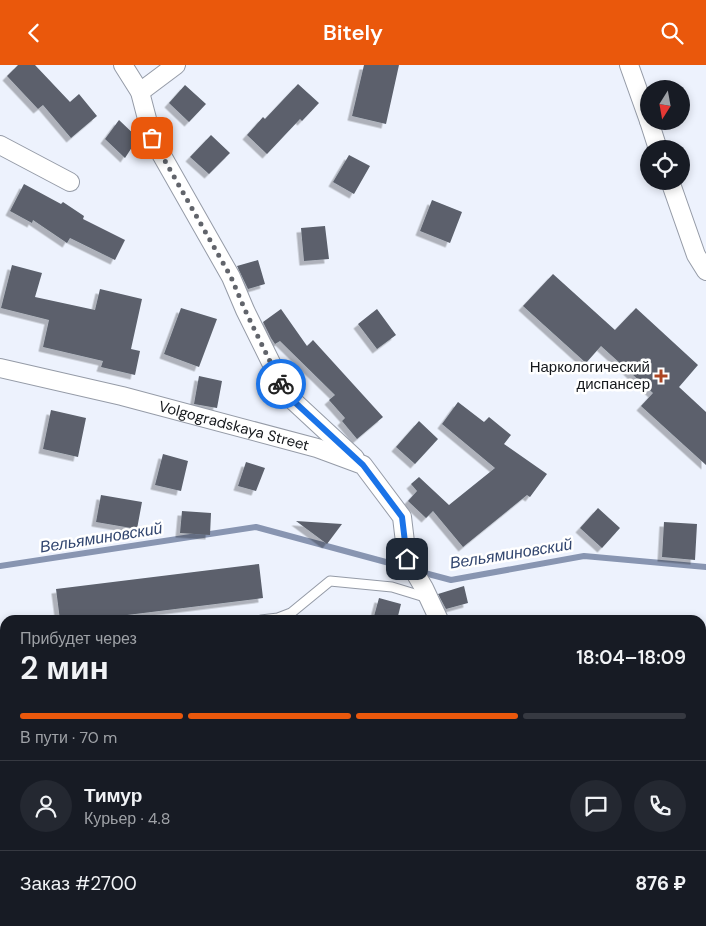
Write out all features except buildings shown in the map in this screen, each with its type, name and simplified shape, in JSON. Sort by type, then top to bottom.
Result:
[{"type":"street","points":[[123,65],[140,92],[152,138],[231,277],[245,310],[287,395],[363,465],[402,517],[407,559],[437,615]]},
{"type":"street","points":[[140,92],[176,65]]},
{"type":"street","points":[[629,65],[640,96]]},
{"type":"street","points":[[0,145],[70,182]]},
{"type":"street","points":[[673,190],[696,255],[706,271]]},
{"type":"street","name":"Volgogradskaya Street","points":[[0,368],[122,396],[308,445],[363,465]]},
{"type":"lane","points":[[286,615],[291,613],[330,581],[392,587],[426,593]]},
{"type":"waterway","name":"Вельяминовский","points":[[0,566],[256,527],[408,568]]},
{"type":"waterway","name":"Вельяминовский","points":[[417,571],[451,580],[584,556],[706,567]]},
{"type":"way so far","points":[[152,138],[231,277],[281,384]]},
{"type":"place","name":"Наркологический диспансер","points":[[661,376]]},
{"type":"route","points":[[281,384],[287,395],[363,465],[402,517],[407,559]]}]
